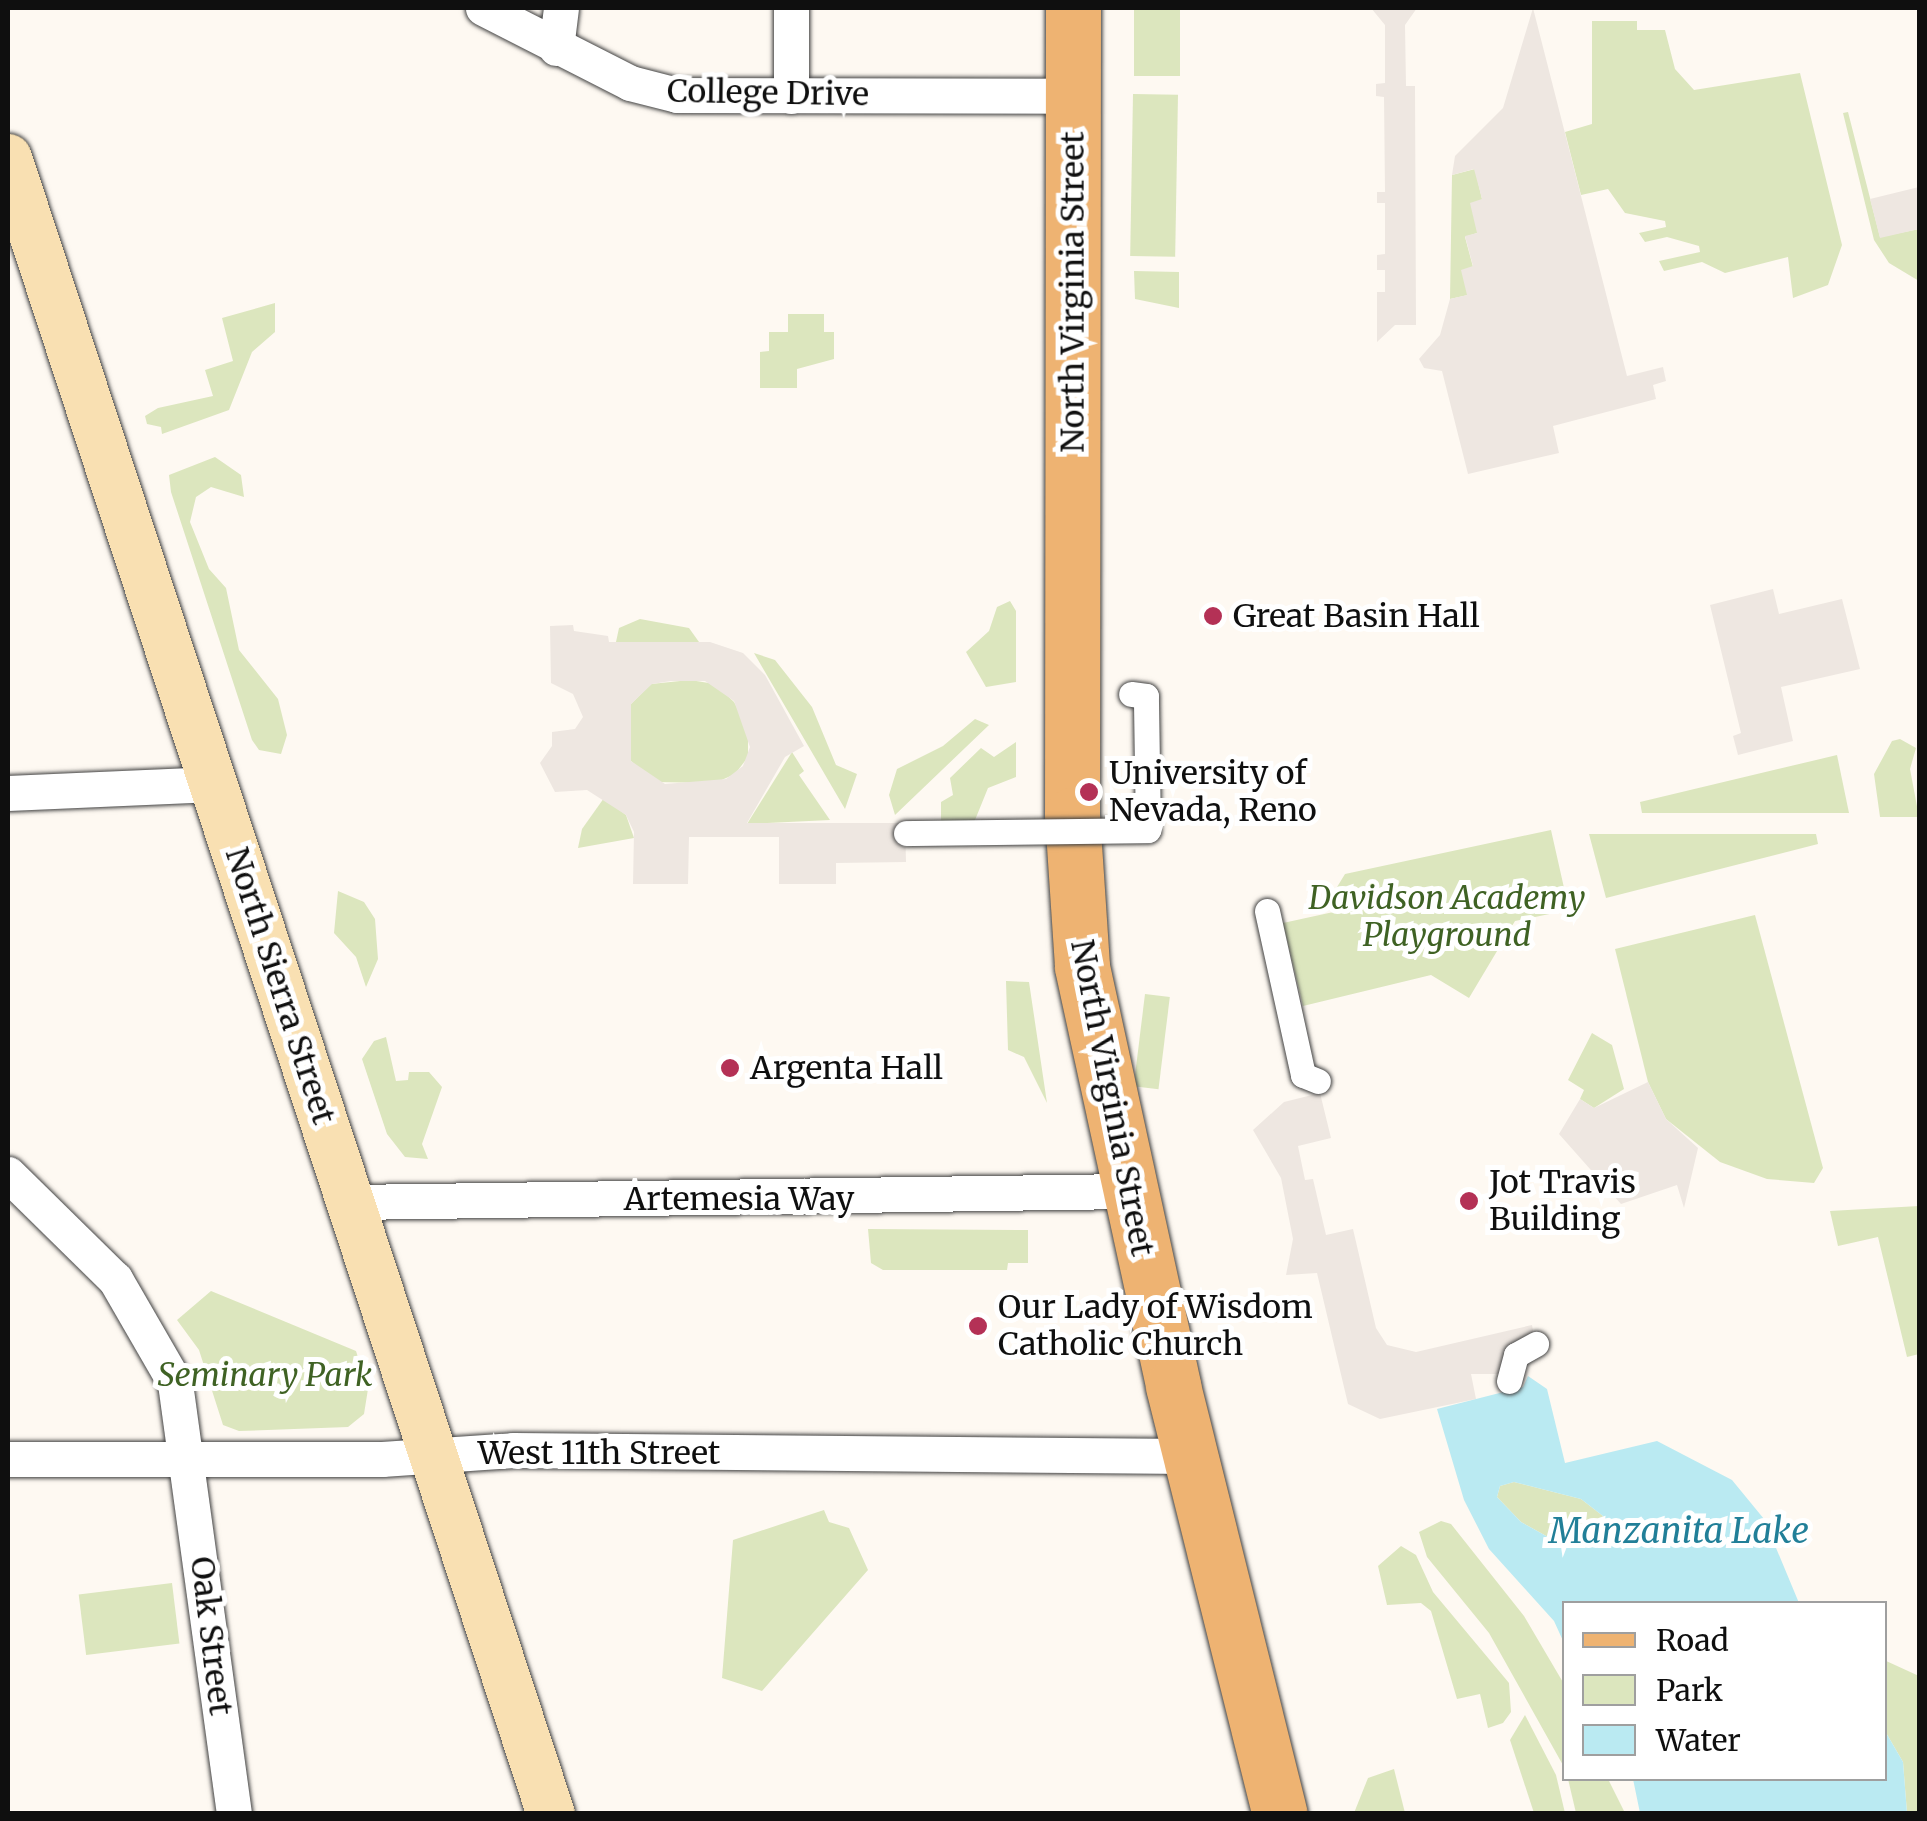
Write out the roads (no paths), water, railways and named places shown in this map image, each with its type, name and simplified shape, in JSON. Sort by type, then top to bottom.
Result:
[{"type":"main road","name":"North Virginia Street","points":[[1073,8],[1074,883],[1094,1037],[1128,1191],[1280,1814]]},
{"type":"main road","name":"North Sierra Street","points":[[8,158],[15,202],[214,784],[552,1814]]},
{"type":"street","name":"College Drive","points":[[483,8],[556,48],[649,91],[791,96],[1073,96]]},
{"type":"street","points":[[556,48],[560,8]]},
{"type":"street","points":[[791,8],[791,96]]},
{"type":"street","points":[[906,833],[1148,830],[1146,696],[1130,694]]},
{"type":"street","points":[[8,792],[214,784]]},
{"type":"street","points":[[1267,911],[1302,1075],[1318,1081]]},
{"type":"street","name":"Oak Street","points":[[8,1174],[115,1279],[141,1318],[174,1383],[234,1814]]},
{"type":"street","name":"Artemesia Way","points":[[350,1202],[1128,1191]]},
{"type":"street","points":[[1509,1381],[1516,1355],[1536,1344]]},
{"type":"street","name":"West 11th Street","points":[[8,1459],[436,1456],[513,1450],[1191,1456]]},
{"type":"water","name":"Manzanita Lake","points":[[1528,1376],[1547,1389],[1565,1463],[1657,1441],[1732,1480],[1764,1519],[1798,1601],[1562,1601],[1562,1639],[1554,1621],[1489,1549],[1464,1500],[1437,1409],[1523,1387]],"holes":[[[1514,1482],[1581,1499],[1603,1516],[1598,1540],[1579,1547],[1557,1542],[1521,1522],[1497,1497],[1500,1486]]]},
{"type":"water","points":[[1887,1734],[1903,1762],[1907,1813],[1640,1813],[1633,1781],[1887,1781]]},
{"type":"place","name":"Great Basin Hall","points":[[1213,616]]},
{"type":"place","name":"University of Nevada, Reno","points":[[1089,792]]},
{"type":"place","name":"Argenta Hall","points":[[730,1068]]},
{"type":"place","name":"Jot Travis Building","points":[[1469,1201]]},
{"type":"place","name":"Our Lady of Wisdom Catholic Church","points":[[978,1326]]},
{"type":"park label","name":"Davidson Academy Playground","points":[[1447,918]]},
{"type":"park label","name":"Seminary Park","points":[[265,1375]]}]
